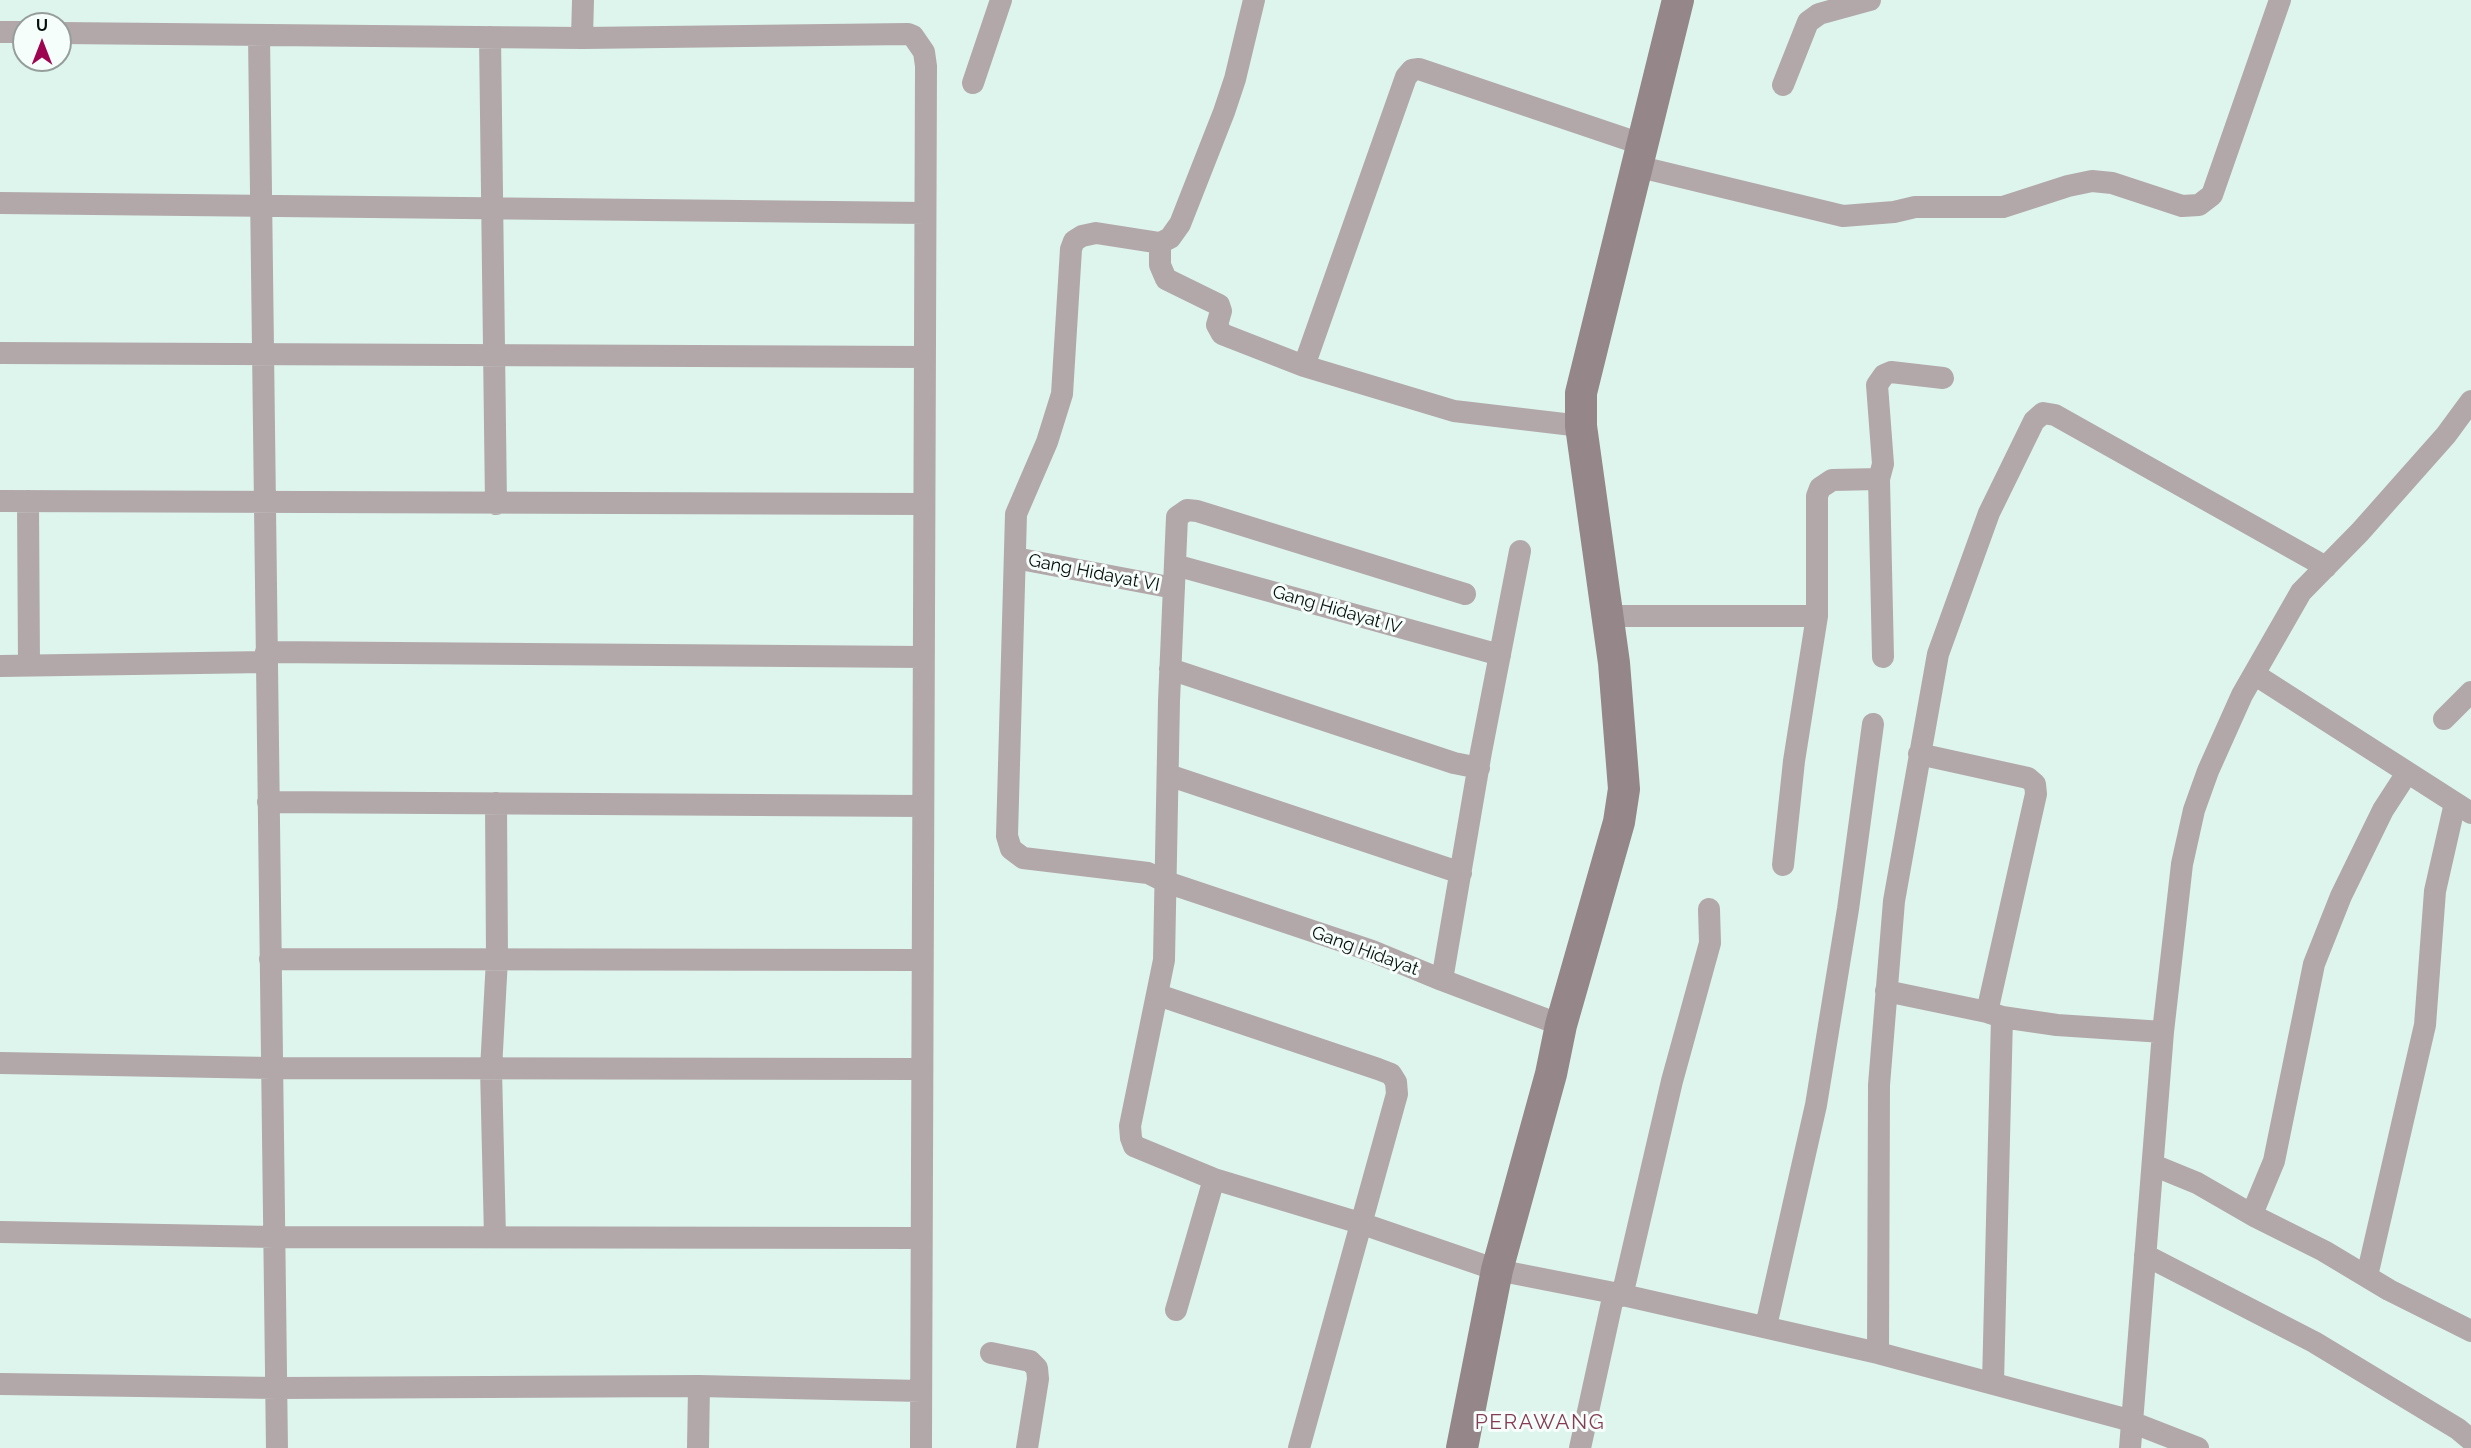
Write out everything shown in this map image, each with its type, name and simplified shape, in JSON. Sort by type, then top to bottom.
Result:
[{"type":"street","points":[[582,38],[583,0]]},
{"type":"street","points":[[973,82],[1001,0]]},
{"type":"street","points":[[1015,558],[1016,514],[1047,442],[1062,394],[1071,249],[1074,241],[1082,236],[1096,233],[1160,243],[1170,238],[1180,224],[1224,112],[1235,79],[1254,0]]},
{"type":"street","points":[[1462,1448],[1497,1270],[1551,1074],[1561,1025],[1619,822],[1624,789],[1614,663],[1581,426],[1581,393],[1678,0]]},
{"type":"street","points":[[1783,85],[1808,22],[1819,14],[1870,0]]},
{"type":"street","points":[[1304,366],[1406,77],[1412,70],[1419,69],[1639,155],[1843,216],[1894,212],[1915,207],[2003,207],[2067,186],[2092,181],[2112,183],[2182,206],[2199,205],[2212,195],[2280,0]]},
{"type":"street","points":[[72,33],[582,38],[908,34],[913,36],[924,52],[926,66],[921,1448]]},
{"type":"street","points":[[259,35],[277,1448]]},
{"type":"street","points":[[490,37],[496,504]]},
{"type":"street","points":[[0,203],[262,204],[925,213]]},
{"type":"street","points":[[1160,243],[1160,266],[1166,279],[1219,305],[1221,311],[1217,325],[1222,334],[1304,366],[1454,411],[1581,426]]},
{"type":"street","points":[[0,352],[925,357]]},
{"type":"street","points":[[1883,657],[1880,479],[1883,464],[1877,385],[1891,372],[1943,378]]},
{"type":"street","points":[[2130,1448],[2163,1032],[2182,864],[2194,810],[2227,728],[2254,674],[2301,592],[2360,532],[2446,435],[2471,401]]},
{"type":"street","points":[[1878,1353],[1880,1085],[1894,901],[1938,654],[1989,513],[2034,421],[2039,415],[2046,413],[2055,415],[2326,567]]},
{"type":"street","points":[[1783,865],[1794,761],[1817,615],[1817,496],[1820,488],[1832,480],[1880,479]]},
{"type":"street","points":[[0,501],[924,504]]},
{"type":"street","points":[[28,501],[29,665]]},
{"type":"street","points":[[1465,594],[1187,510],[1180,513],[1176,520],[1170,669],[1164,960],[1130,1126],[1132,1142],[1137,1148],[1214,1179],[1360,1223],[1497,1270],[1766,1326],[1878,1353],[2131,1422],[2198,1448]]},
{"type":"street","points":[[1442,980],[1520,551]]},
{"type":"street","name":"Gang Hidayat VI","points":[[1015,558],[1174,588]]},
{"type":"street","name":"Gang Hidayat","points":[[1015,558],[1007,836],[1011,849],[1023,858],[1148,873],[1166,882],[1372,951],[1561,1025]]},
{"type":"street","name":"Gang Hidayat IV","points":[[1175,565],[1500,655]]},
{"type":"street","points":[[1607,616],[1817,615]]},
{"type":"street","points":[[0,666],[266,657],[923,657]]},
{"type":"street","points":[[1170,669],[1454,763],[1479,768]]},
{"type":"street","points":[[2254,674],[2463,808],[2435,891],[2425,1025],[2367,1276]]},
{"type":"street","points":[[2444,719],[2471,692]]},
{"type":"street","points":[[1766,1326],[1816,1105],[1848,909],[1873,724]]},
{"type":"street","points":[[1919,754],[2028,778],[2035,784],[2036,795],[1995,1015],[1993,1383]]},
{"type":"street","points":[[2252,1214],[2274,1161],[2314,964],[2341,896],[2383,810],[2407,773]]},
{"type":"street","points":[[1168,775],[1461,873]]},
{"type":"street","points":[[268,802],[922,806]]},
{"type":"street","points":[[495,1237],[491,1069],[497,959],[496,803]]},
{"type":"street","points":[[1580,1448],[1672,1082],[1710,943],[1709,909]]},
{"type":"street","points":[[270,959],[921,960]]},
{"type":"street","points":[[1886,991],[1995,1015],[2057,1025],[2163,1032]]},
{"type":"street","points":[[1158,995],[1391,1074],[1396,1082],[1397,1094],[1299,1448]]},
{"type":"street","points":[[0,1063],[271,1068],[921,1069]]},
{"type":"street","points":[[2153,1165],[2197,1183],[2471,1331]]},
{"type":"street","points":[[1176,1310],[1214,1179]]},
{"type":"street","points":[[0,1232],[274,1236],[921,1238]]},
{"type":"street","points":[[2145,1255],[2314,1342],[2458,1429],[2471,1440]]},
{"type":"street","points":[[991,1353],[1030,1361],[1037,1368],[1038,1379],[1027,1448]]},
{"type":"street","points":[[0,1384],[277,1388],[699,1386],[921,1391]]},
{"type":"street","points":[[698,1448],[699,1386]]},
{"type":"district","name":"PERAWANG","points":[[1540,1423]]}]
